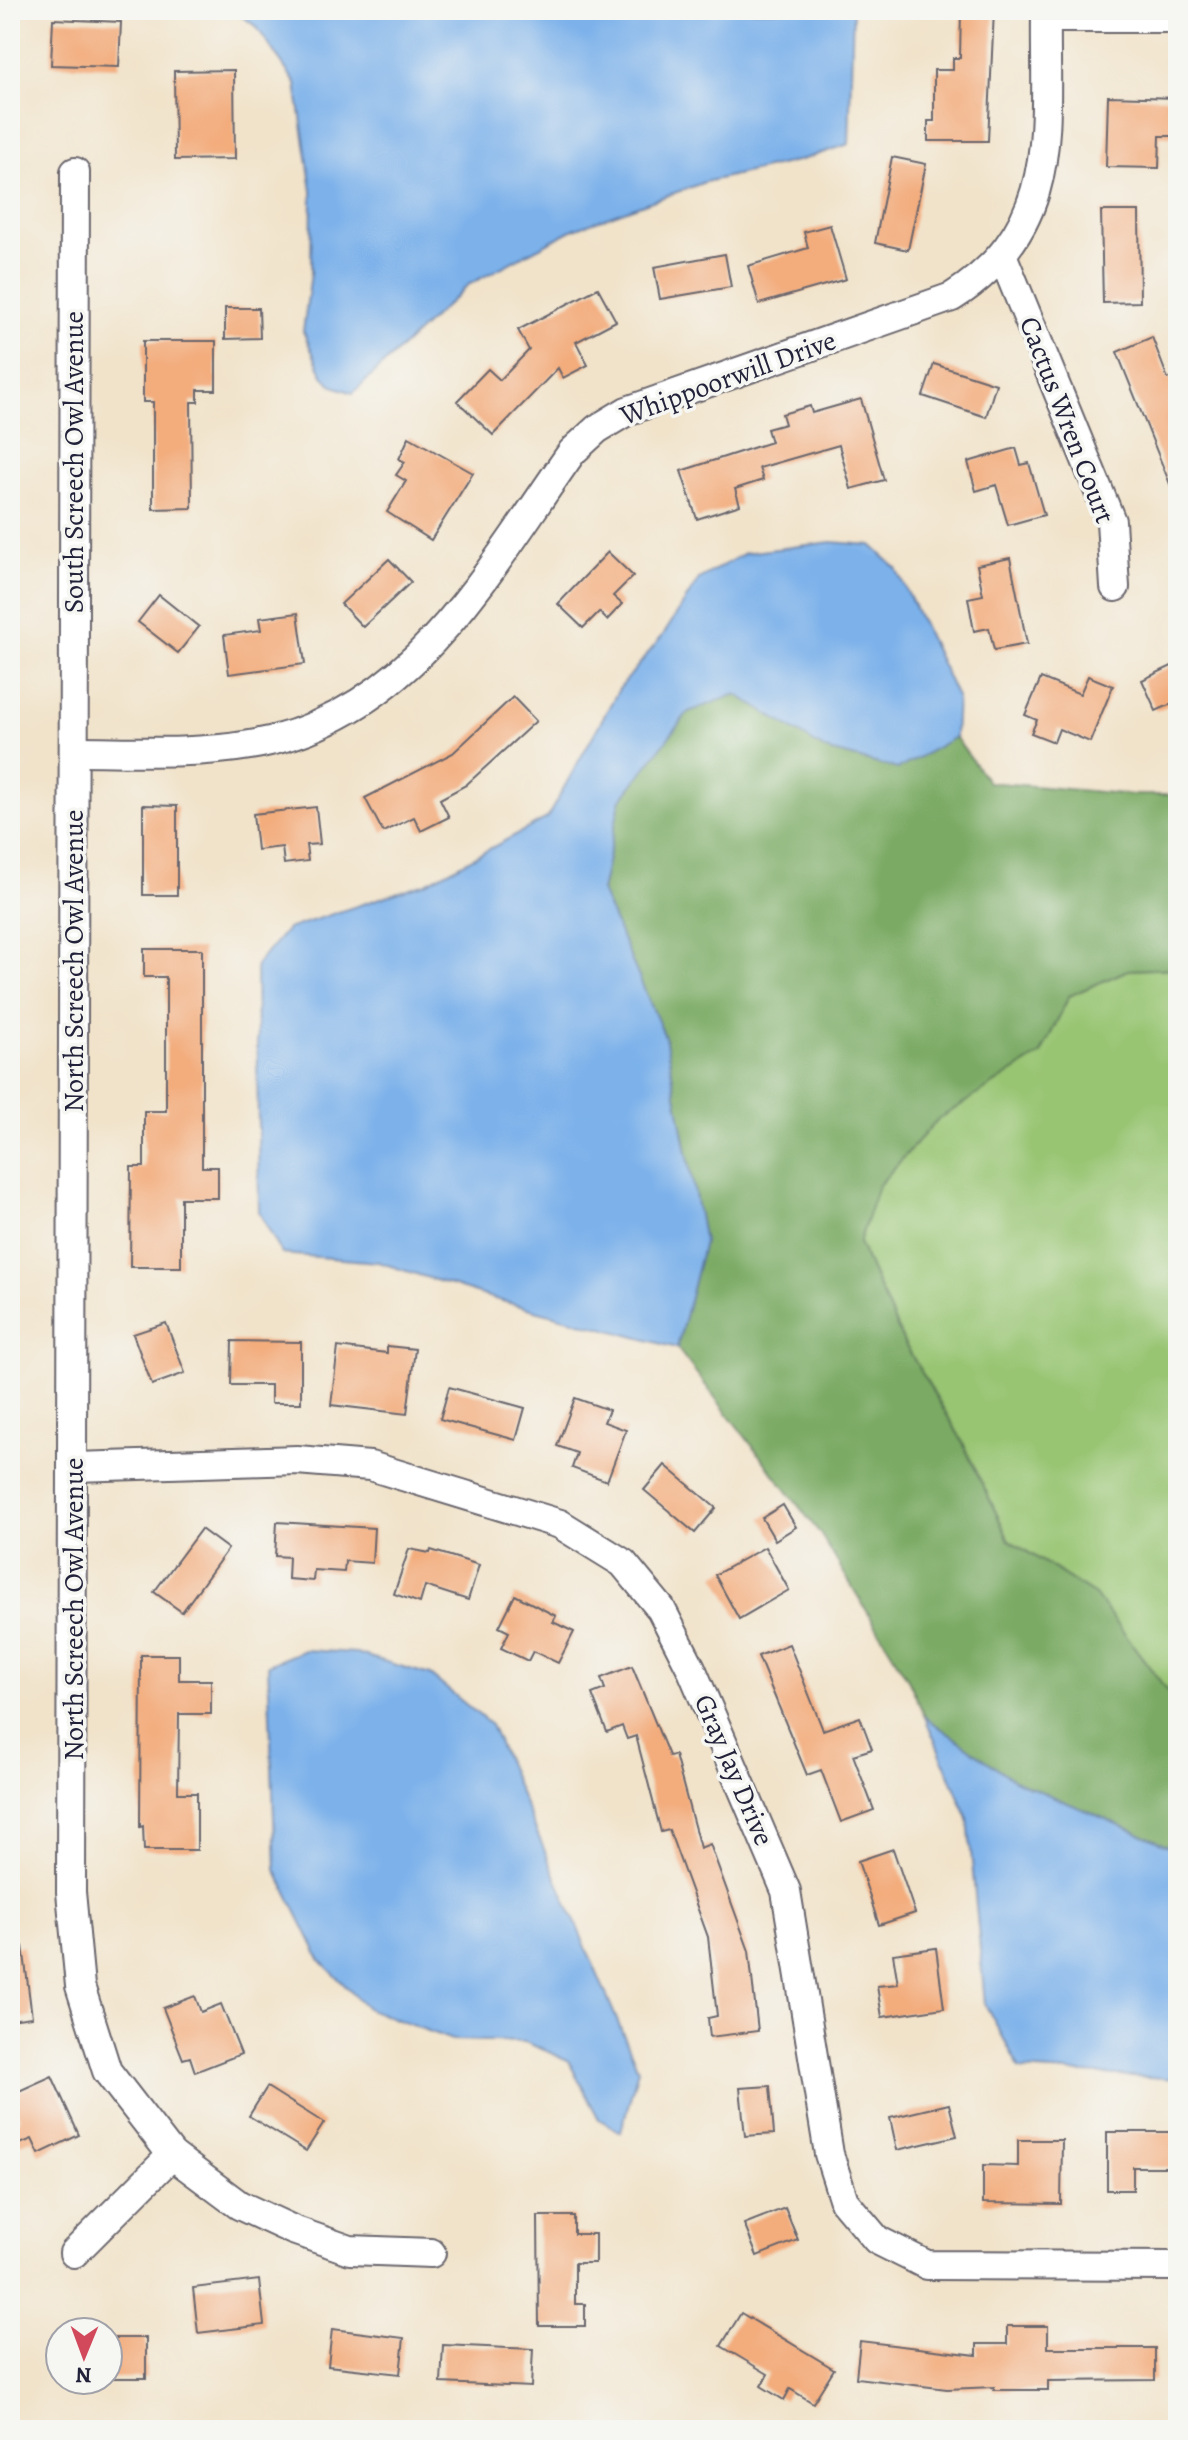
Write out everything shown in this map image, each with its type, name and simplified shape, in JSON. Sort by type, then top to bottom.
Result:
[{"type":"street","points":[[1046,14],[1178,18]]},
{"type":"street","name":"Whippoorwill Drive","points":[[74,751],[209,750],[252,745],[299,732],[342,713],[405,670],[448,627],[572,452],[597,429],[627,411],[952,297],[981,279],[1003,257],[1020,233],[1035,202],[1042,168],[1046,14]]},
{"type":"street","name":"South Screech Owl Avenue","points":[[74,751],[75,172]]},
{"type":"street","name":"Cactus Wren Court","points":[[1003,257],[1111,521],[1115,587]]},
{"type":"street","name":"North Screech Owl Avenue","points":[[74,751],[75,1467],[71,1892],[80,1986],[107,2071],[172,2155],[239,2205],[293,2230],[350,2250],[431,2253]]},
{"type":"street","name":"Gray Jay Drive","points":[[75,1467],[297,1460],[370,1466],[560,1524],[623,1563],[661,1609],[691,1668],[786,1891],[829,2154],[844,2201],[877,2240],[927,2265],[1178,2266]]},
{"type":"street","points":[[74,2253],[172,2155]]},
{"type":"green space","points":[[736,694],[826,750],[898,769],[955,737],[988,782],[1134,795],[1178,795],[1178,968],[1128,970],[1069,996],[1041,1054],[937,1120],[878,1186],[859,1243],[903,1341],[960,1437],[1009,1540],[1095,1595],[1178,1705],[1178,1850],[1014,1780],[925,1717],[909,1681],[821,1535],[677,1348],[704,1242],[665,1037],[601,891],[620,801],[688,712]]},
{"type":"green space","points":[[1178,968],[1178,1705],[1095,1595],[1009,1540],[960,1437],[903,1341],[859,1243],[877,1186],[937,1120],[1041,1054],[1069,996],[1128,970]]},
{"type":"water","points":[[232,10],[853,10],[849,144],[801,160],[705,182],[574,229],[468,285],[353,393],[333,386],[323,376],[303,331],[311,273],[312,191],[296,84],[256,26]]},
{"type":"water","points":[[831,542],[871,545],[896,568],[957,697],[955,737],[898,769],[826,750],[736,694],[688,712],[620,801],[601,891],[665,1037],[704,1242],[677,1348],[498,1300],[378,1262],[282,1254],[259,1212],[256,965],[287,929],[426,883],[547,818],[619,689],[664,634],[699,579],[745,553]]},
{"type":"water","points":[[304,1650],[356,1653],[430,1675],[491,1725],[638,2069],[621,2132],[599,2119],[568,2060],[525,2042],[452,2040],[368,2009],[321,1961],[276,1870],[268,1665]]},
{"type":"water","points":[[925,1717],[1014,1780],[1178,1850],[1178,2079],[1020,2069],[985,2004],[968,1819]]},
{"type":"building","points":[[961,10],[994,10],[988,141],[928,141],[928,121],[934,121],[934,70],[953,70],[953,58],[960,58]]},
{"type":"building","points":[[53,19],[121,22],[119,67],[51,65]]},
{"type":"building","points":[[234,70],[235,159],[175,160],[174,71]]},
{"type":"building","points":[[1108,96],[1178,98],[1178,136],[1160,136],[1159,168],[1106,167]]},
{"type":"building","points":[[892,157],[926,164],[908,250],[875,243]]},
{"type":"building","points":[[1101,211],[1139,211],[1140,302],[1103,303]]},
{"type":"building","points":[[830,225],[846,279],[759,304],[748,266],[808,248],[804,232]]},
{"type":"building","points":[[725,254],[731,287],[660,299],[654,267]]},
{"type":"building","points":[[598,288],[616,321],[576,342],[588,365],[563,378],[558,368],[493,435],[457,401],[488,369],[500,380],[529,350],[518,330]]},
{"type":"building","points":[[225,308],[259,308],[260,338],[225,339]]},
{"type":"building","points":[[1152,337],[1168,379],[1178,375],[1176,499],[1117,352]]},
{"type":"building","points":[[143,341],[216,341],[216,390],[198,390],[198,402],[191,402],[192,508],[153,509],[153,402],[143,402]]},
{"type":"building","points":[[934,364],[996,384],[986,417],[923,396]]},
{"type":"building","points":[[861,399],[884,480],[851,489],[839,445],[759,468],[763,480],[735,489],[740,505],[697,519],[681,471],[771,442],[767,429],[785,424],[782,414],[810,406],[812,413]]},
{"type":"building","points":[[409,437],[473,473],[431,540],[387,512],[406,481],[396,475],[405,462],[399,459]]},
{"type":"building","points":[[1016,448],[1021,465],[1029,463],[1044,515],[1008,525],[996,485],[976,491],[968,462]]},
{"type":"building","points":[[608,552],[633,576],[613,596],[622,604],[607,620],[599,612],[583,628],[558,604]]},
{"type":"building","points":[[1010,558],[1027,644],[994,650],[989,628],[974,631],[968,598],[983,595],[977,565]]},
{"type":"building","points":[[389,559],[411,582],[363,627],[341,604]]},
{"type":"building","points":[[159,595],[199,627],[178,653],[138,622]]},
{"type":"building","points":[[298,613],[305,664],[229,674],[224,635],[261,630],[259,618]]},
{"type":"building","points":[[1178,663],[1178,701],[1156,711],[1142,680]]},
{"type":"building","points":[[1088,676],[1113,686],[1090,742],[1059,729],[1054,742],[1031,733],[1037,720],[1025,715],[1041,678],[1080,694]]},
{"type":"building","points":[[513,697],[536,721],[466,785],[440,799],[449,817],[421,831],[414,817],[383,832],[365,798],[453,753]]},
{"type":"building","points":[[143,805],[177,806],[177,895],[143,895]]},
{"type":"building","points":[[316,807],[320,844],[306,845],[308,861],[284,864],[282,847],[257,850],[253,814]]},
{"type":"building","points":[[144,949],[202,949],[202,1167],[218,1167],[218,1198],[181,1198],[181,1267],[130,1267],[131,1167],[144,1167],[144,1111],[166,1111],[166,977],[144,977]]},
{"type":"building","points":[[166,1323],[185,1373],[152,1385],[133,1334]]},
{"type":"building","points":[[232,1341],[301,1342],[301,1403],[271,1403],[271,1385],[231,1385]]},
{"type":"building","points":[[387,1346],[415,1349],[407,1414],[331,1405],[338,1347],[387,1353]]},
{"type":"building","points":[[449,1387],[525,1408],[516,1440],[440,1419]]},
{"type":"building","points":[[575,1398],[609,1410],[604,1422],[626,1430],[607,1481],[572,1468],[577,1453],[557,1446]]},
{"type":"building","points":[[665,1465],[716,1508],[695,1533],[644,1490]]},
{"type":"building","points":[[783,1505],[796,1527],[775,1540],[762,1518]]},
{"type":"building","points":[[277,1522],[374,1528],[372,1563],[345,1561],[344,1572],[314,1570],[313,1581],[288,1579],[289,1557],[275,1556]]},
{"type":"building","points":[[201,1529],[228,1549],[182,1612],[154,1592]]},
{"type":"building","points":[[765,1547],[789,1590],[739,1619],[715,1575]]},
{"type":"building","points":[[409,1549],[430,1553],[431,1550],[479,1565],[468,1600],[425,1586],[420,1603],[394,1594]]},
{"type":"building","points":[[515,1595],[556,1616],[553,1622],[574,1632],[558,1663],[533,1651],[528,1661],[501,1648],[509,1632],[499,1627]]},
{"type":"building","points":[[789,1644],[823,1730],[860,1717],[872,1749],[853,1755],[874,1810],[841,1822],[821,1770],[807,1775],[758,1656]]},
{"type":"building","points":[[141,1655],[179,1655],[179,1680],[211,1680],[211,1714],[179,1714],[178,1793],[197,1793],[197,1850],[144,1850],[143,1826],[140,1827]]},
{"type":"building","points":[[632,1666],[669,1756],[675,1755],[700,1848],[710,1844],[749,1951],[758,2031],[710,2037],[708,2018],[717,2016],[708,1937],[669,1830],[661,1832],[636,1736],[627,1739],[622,1726],[607,1732],[592,1694],[605,1689],[601,1678]]},
{"type":"building","points":[[893,1849],[915,1913],[879,1925],[858,1861]]},
{"type":"building","points":[[23,1946],[32,2017],[10,2020],[10,1947]]},
{"type":"building","points":[[936,1948],[944,2008],[882,2017],[877,1986],[898,1984],[893,1954]]},
{"type":"building","points":[[195,1996],[201,2012],[221,2004],[241,2054],[195,2072],[190,2057],[183,2059],[163,2008]]},
{"type":"building","points":[[52,2076],[79,2135],[39,2154],[32,2139],[20,2144],[10,2123],[20,2119],[10,2095]]},
{"type":"building","points":[[770,2086],[774,2134],[745,2136],[740,2088]]},
{"type":"building","points":[[267,2087],[324,2123],[306,2151],[249,2116]]},
{"type":"building","points":[[949,2104],[957,2136],[897,2150],[890,2118]]},
{"type":"building","points":[[1107,2132],[1178,2132],[1178,2167],[1133,2167],[1133,2190],[1107,2190]]},
{"type":"building","points":[[1018,2140],[1062,2140],[1061,2204],[983,2203],[983,2165],[1018,2166]]},
{"type":"building","points":[[785,2208],[798,2240],[757,2256],[744,2224]]},
{"type":"building","points":[[538,2216],[574,2216],[574,2234],[595,2234],[595,2263],[575,2263],[575,2304],[585,2304],[585,2326],[539,2326]]},
{"type":"building","points":[[259,2280],[264,2325],[198,2333],[193,2288]]},
{"type":"building","points":[[741,2313],[834,2369],[813,2403],[790,2389],[784,2400],[761,2386],[768,2374],[721,2346]]},
{"type":"building","points":[[1007,2326],[1048,2326],[1048,2348],[1155,2348],[1155,2380],[1048,2381],[1048,2390],[994,2390],[994,2387],[947,2389],[856,2378],[860,2341],[977,2355],[977,2344],[1007,2344]]},
{"type":"building","points":[[332,2329],[404,2338],[400,2374],[328,2366]]},
{"type":"building","points":[[124,2338],[146,2338],[146,2378],[124,2378]]},
{"type":"building","points":[[443,2345],[533,2349],[531,2387],[441,2383]]}]
